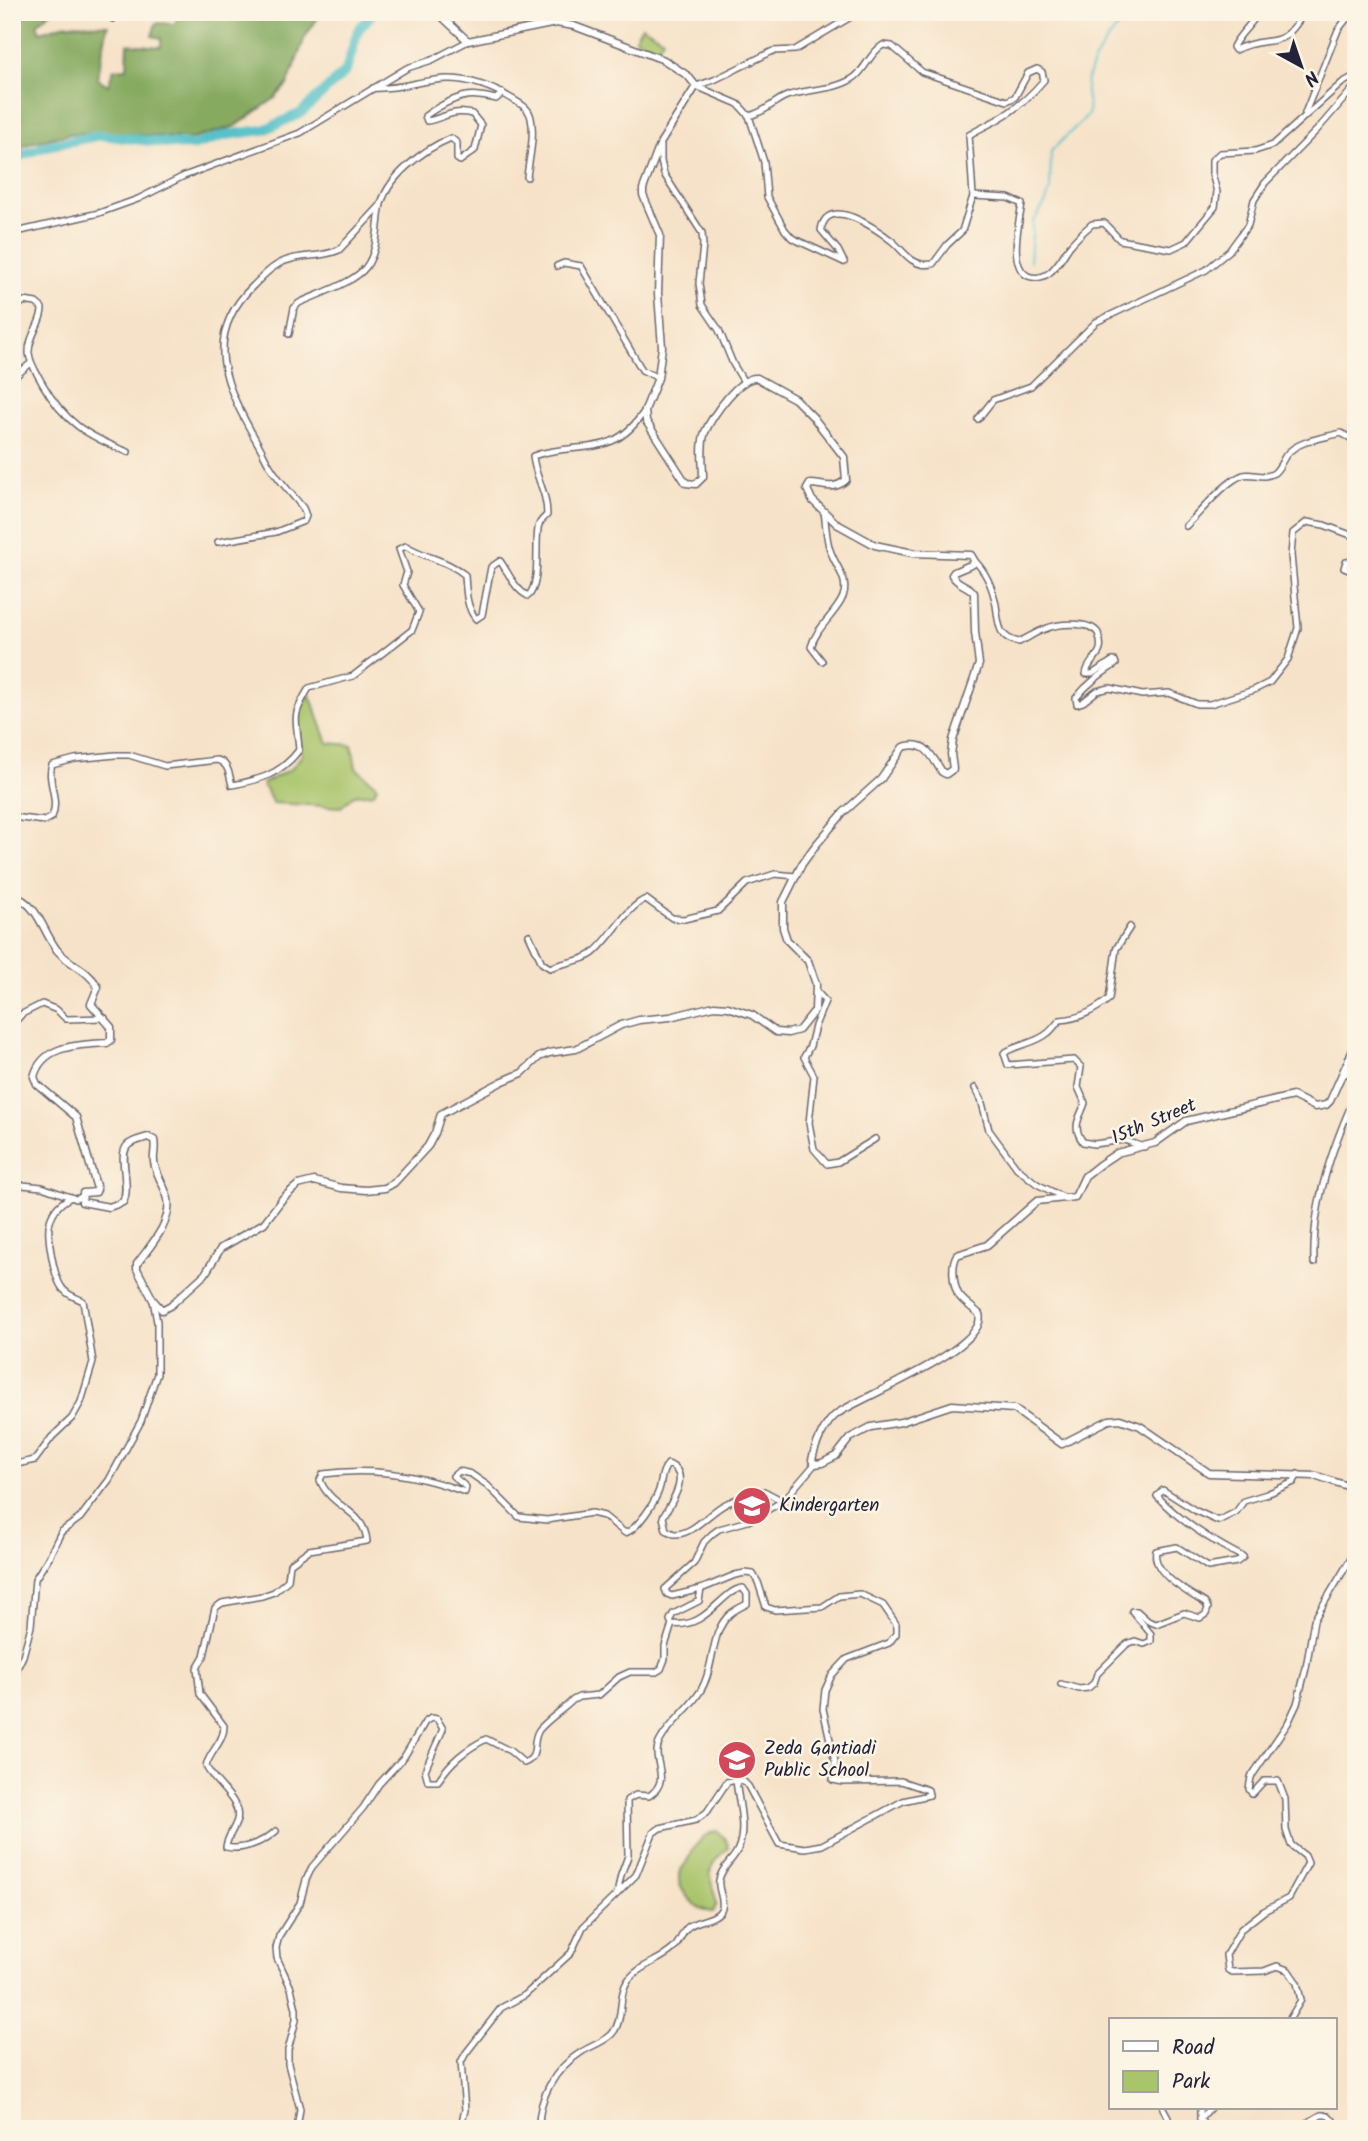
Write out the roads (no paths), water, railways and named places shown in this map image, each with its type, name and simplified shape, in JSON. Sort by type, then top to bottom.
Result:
[{"type":"street","points":[[12,15],[17,12]]},
{"type":"street","points":[[437,12],[468,41]]},
{"type":"street","points":[[12,817],[45,821],[52,817],[56,804],[49,771],[52,765],[75,759],[129,755],[164,766],[218,760],[224,762],[232,785],[249,782],[282,769],[299,750],[296,709],[309,688],[354,676],[412,630],[419,611],[403,585],[407,572],[399,549],[406,546],[420,555],[454,566],[465,575],[471,614],[476,620],[482,615],[491,567],[496,562],[500,561],[515,586],[528,596],[533,592],[538,526],[547,515],[547,500],[542,482],[534,468],[533,456],[546,452],[602,447],[618,438],[637,422],[645,410],[658,377],[662,346],[658,282],[660,235],[643,189],[661,142],[696,86],[773,51],[795,50],[859,12]]},
{"type":"street","points":[[1259,12],[1250,27],[1235,42],[1235,50],[1247,44],[1285,38],[1295,29],[1304,12]]},
{"type":"street","points":[[1305,116],[1338,30],[1352,12]]},
{"type":"street","points":[[12,242],[15,232],[99,213],[138,199],[184,176],[300,133],[407,68],[432,60],[468,41],[556,23],[574,26],[664,60],[688,76],[696,86],[738,104],[750,116],[764,162],[766,197],[792,238],[844,261],[821,230],[826,218],[834,214],[845,214],[874,228],[910,259],[922,265],[933,264],[962,231],[973,197],[969,135],[999,119],[1034,92],[1044,80],[1042,72],[1037,69],[1028,73],[1015,97],[1007,101],[922,72],[892,46],[883,45],[873,51],[854,78],[830,87],[783,97],[763,113],[750,116]]},
{"type":"street","points":[[973,197],[1008,198],[1022,204],[1017,235],[1017,265],[1024,274],[1033,278],[1040,278],[1051,272],[1076,239],[1092,224],[1104,223],[1120,240],[1171,249],[1186,242],[1215,207],[1217,191],[1212,160],[1220,153],[1255,151],[1273,145],[1342,83],[1351,78],[1356,84],[1317,130],[1265,183],[1254,200],[1248,225],[1229,251],[1206,270],[1096,321],[1031,386],[993,400],[978,419]]},
{"type":"street","points":[[373,88],[392,89],[446,79],[468,81],[503,93],[527,108],[531,116],[527,177]]},
{"type":"street","points":[[218,542],[276,532],[304,521],[306,516],[303,508],[270,467],[244,421],[228,385],[223,368],[224,332],[231,313],[246,293],[275,265],[290,258],[331,254],[339,250],[380,206],[408,165],[436,144],[454,139],[457,144],[457,159],[460,161],[475,150],[481,125],[472,114],[447,113],[431,121],[427,121],[425,116],[458,99],[476,95],[496,99],[503,93]]},
{"type":"street","points":[[661,142],[664,174],[702,233],[698,283],[702,305],[723,337],[733,365],[744,382]]},
{"type":"street","points":[[289,334],[294,308],[299,303],[355,277],[366,268],[376,243],[380,206]]},
{"type":"street","points":[[557,266],[564,263],[581,266],[642,370],[658,377]]},
{"type":"street","points":[[12,311],[24,301],[36,303],[42,308],[42,316],[31,338],[29,351],[31,363],[57,407],[75,425],[107,444],[128,452]]},
{"type":"street","points":[[12,379],[31,363]]},
{"type":"street","points":[[645,410],[650,429],[678,473],[686,483],[696,484],[703,477],[705,431],[729,397],[744,382],[751,377],[757,378],[794,398],[813,417],[844,457],[846,480],[843,483],[830,487],[815,484],[807,486],[812,500],[850,533],[875,545],[913,553],[971,555],[992,587],[998,627],[1005,637],[1019,642],[1047,627],[1067,626],[1090,626],[1098,633],[1101,649],[1087,667],[1086,674],[1092,674],[1112,661],[1116,664],[1096,677],[1081,692],[1076,698],[1077,704],[1097,691],[1110,688],[1142,695],[1169,693],[1197,704],[1210,704],[1255,690],[1270,682],[1288,659],[1298,628],[1290,555],[1293,533],[1307,522],[1325,525],[1356,537]]},
{"type":"street","points":[[1186,526],[1232,481],[1244,474],[1264,477],[1272,474],[1296,447],[1341,433],[1356,441]]},
{"type":"street","points":[[822,661],[811,647],[814,637],[840,603],[845,582],[830,550],[824,512]]},
{"type":"street","points":[[81,1198],[82,1202],[109,1207],[123,1202],[127,1185],[125,1150],[128,1144],[148,1137],[154,1140],[154,1161],[168,1200],[168,1211],[164,1225],[137,1264],[137,1269],[159,1310],[171,1305],[205,1274],[221,1248],[264,1223],[283,1198],[298,1185],[314,1181],[341,1188],[366,1190],[394,1184],[428,1146],[442,1114],[522,1073],[539,1057],[576,1049],[630,1022],[670,1017],[715,1006],[752,1015],[776,1032],[799,1030],[812,1015],[817,1001],[816,984],[808,961],[787,940],[783,928],[783,902],[802,864],[827,831],[881,779],[903,747],[914,744],[923,747],[942,772],[951,773],[953,740],[974,680],[979,657],[974,593],[951,575],[969,567],[974,560]]},
{"type":"street","points":[[1356,561],[1346,562],[1343,568],[1356,573]]},
{"type":"street","points":[[529,935],[542,963],[550,968],[589,957],[610,938],[635,904],[643,901],[646,900],[672,918],[684,919],[718,911],[747,883],[775,874],[796,876]]},
{"type":"street","points":[[12,895],[26,901],[43,922],[59,951],[83,968],[93,979],[98,987],[91,1004],[111,1027],[111,1040],[107,1043],[66,1047],[55,1051],[41,1062],[34,1077],[37,1084],[76,1117],[96,1192],[83,1194],[76,1199],[42,1186],[12,1184]]},
{"type":"street","points":[[1130,927],[1116,949],[1110,999],[1071,1020],[1060,1020],[1047,1035],[1015,1046],[1004,1053],[1008,1065],[1074,1060],[1081,1067],[1077,1087],[1084,1103],[1078,1115],[1077,1135],[1083,1142],[1094,1144],[1124,1140],[1144,1147]]},
{"type":"street","points":[[816,991],[824,1001],[804,1057],[814,1076],[809,1123],[814,1149],[827,1164],[838,1162],[875,1139]]},
{"type":"street","points":[[12,1025],[22,1014],[42,1004],[57,1010],[66,1019],[105,1018]]},
{"type":"street","name":"15th Street","points":[[1067,1199],[1077,1195],[1085,1175],[1118,1153],[1155,1143],[1179,1125],[1197,1118],[1293,1097],[1315,1107],[1326,1105],[1356,1043]]},
{"type":"street","points":[[1338,1080],[1356,1064]]},
{"type":"street","points":[[975,1088],[981,1099],[989,1130],[1017,1168],[1037,1184],[1067,1199]]},
{"type":"street","points":[[1314,1263],[1313,1238],[1321,1190],[1332,1149],[1356,1094]]},
{"type":"street","points":[[12,1465],[35,1460],[52,1437],[72,1418],[81,1402],[93,1362],[83,1301],[64,1291],[56,1277],[52,1258],[48,1224],[58,1205],[71,1197]]},
{"type":"street","points":[[815,1464],[811,1460],[814,1448],[836,1415],[943,1357],[980,1324],[979,1314],[960,1296],[956,1287],[953,1265],[957,1255],[987,1245],[1037,1201],[1067,1199]]},
{"type":"street","points":[[12,1679],[23,1656],[31,1626],[35,1579],[61,1532],[80,1517],[109,1480],[141,1421],[157,1374],[157,1322],[152,1300]]},
{"type":"street","points":[[460,2129],[465,2110],[461,2062],[466,2053],[489,2020],[501,2008],[525,1995],[570,1952],[583,1927],[636,1875],[653,1833],[660,1828],[696,1820],[707,1812],[727,1782],[736,1780],[743,1781],[748,1786],[779,1844],[805,1848],[841,1836],[903,1801],[929,1795],[928,1790],[901,1781],[833,1780],[835,1762],[823,1709],[825,1690],[832,1675],[847,1658],[890,1643],[896,1634],[896,1624],[883,1605],[860,1594],[839,1595],[822,1607],[775,1610],[766,1606],[753,1574],[745,1573],[672,1597],[667,1594],[665,1589],[694,1563],[704,1542],[719,1529],[748,1521],[783,1501],[815,1464],[836,1456],[850,1438],[871,1427],[901,1422],[944,1406],[1014,1409],[1062,1444],[1110,1420],[1121,1419],[1140,1426],[1209,1473],[1298,1474],[1328,1478],[1356,1489]]},
{"type":"street","points":[[276,1831],[267,1839],[236,1848],[226,1847],[237,1820],[237,1811],[207,1770],[208,1759],[224,1731],[201,1694],[197,1668],[204,1656],[215,1608],[222,1603],[274,1592],[288,1580],[290,1563],[309,1550],[367,1541],[366,1528],[358,1517],[334,1502],[322,1485],[320,1480],[323,1474],[341,1471],[381,1472],[424,1479],[464,1492],[466,1487],[453,1476],[459,1471],[471,1474],[487,1485],[519,1517],[547,1520],[592,1513],[604,1517],[625,1533],[638,1526],[658,1493],[664,1468],[668,1464],[677,1469],[680,1475],[677,1493],[663,1517],[666,1530],[674,1534],[688,1531],[723,1505],[740,1498],[764,1491],[783,1501]]},
{"type":"street","points":[[1061,1684],[1079,1689],[1088,1688],[1094,1683],[1097,1674],[1127,1644],[1135,1641],[1144,1644],[1152,1639],[1132,1611],[1137,1611],[1156,1624],[1184,1613],[1200,1618],[1206,1614],[1208,1608],[1205,1602],[1177,1585],[1160,1568],[1155,1557],[1156,1551],[1177,1547],[1208,1567],[1237,1562],[1243,1558],[1208,1538],[1167,1508],[1157,1496],[1163,1490],[1218,1521],[1236,1513],[1244,1501],[1294,1482],[1298,1474]]},
{"type":"street","points":[[1290,2018],[1301,2000],[1297,1983],[1288,1970],[1277,1966],[1264,1971],[1228,1970],[1226,1955],[1241,1929],[1289,1898],[1308,1863],[1305,1856],[1291,1846],[1286,1830],[1285,1799],[1278,1781],[1264,1780],[1252,1794],[1249,1788],[1251,1777],[1288,1723],[1297,1704],[1314,1620],[1356,1549]]},
{"type":"street","points":[[1348,1560],[1356,1557]]},
{"type":"street","points":[[617,1894],[628,1856],[627,1800],[636,1796],[649,1796],[659,1786],[662,1775],[658,1760],[660,1742],[701,1691],[710,1672],[720,1626],[730,1614],[747,1604],[747,1594],[743,1588],[735,1589],[699,1619],[672,1624]]},
{"type":"street","points":[[297,2129],[300,2109],[288,2064],[296,2009],[291,1988],[277,1958],[276,1948],[285,1924],[300,1903],[312,1867],[404,1757],[425,1722],[431,1718],[437,1719],[443,1729],[425,1770],[428,1781],[438,1781],[460,1755],[486,1739],[500,1744],[524,1763],[532,1760],[539,1731],[573,1700],[599,1695],[619,1677],[630,1672],[656,1672],[661,1669],[673,1614],[699,1601],[701,1589]]},
{"type":"street","points":[[538,2129],[538,2112],[560,2070],[578,2053],[599,2043],[615,2031],[628,1980],[674,1948],[687,1927],[720,1911],[723,1902],[719,1881],[723,1867],[737,1852],[741,1842],[736,1780]]},
{"type":"street","points":[[1164,2110],[1168,2117],[1168,2129]]},
{"type":"street","points":[[1200,2110],[1200,2119],[1207,2129]]},
{"type":"street","points":[[1200,2119],[1208,2110]]},
{"type":"street","points":[[1297,2129],[1321,2115],[1328,2115],[1333,2120],[1332,2129]]},
{"type":"waterway","points":[[12,159],[46,146],[101,135],[192,146],[226,135],[264,130],[301,113],[346,71],[358,30],[374,12]]},
{"type":"waterway","points":[[1030,261],[1033,222],[1046,202],[1050,189],[1051,151],[1088,115],[1086,88],[1091,68],[1102,47],[1130,12]]},
{"type":"place","name":"Kindergarten","points":[[752,1506]]},
{"type":"place","name":"Zeda Gantiadi Public School","points":[[737,1760]]}]
